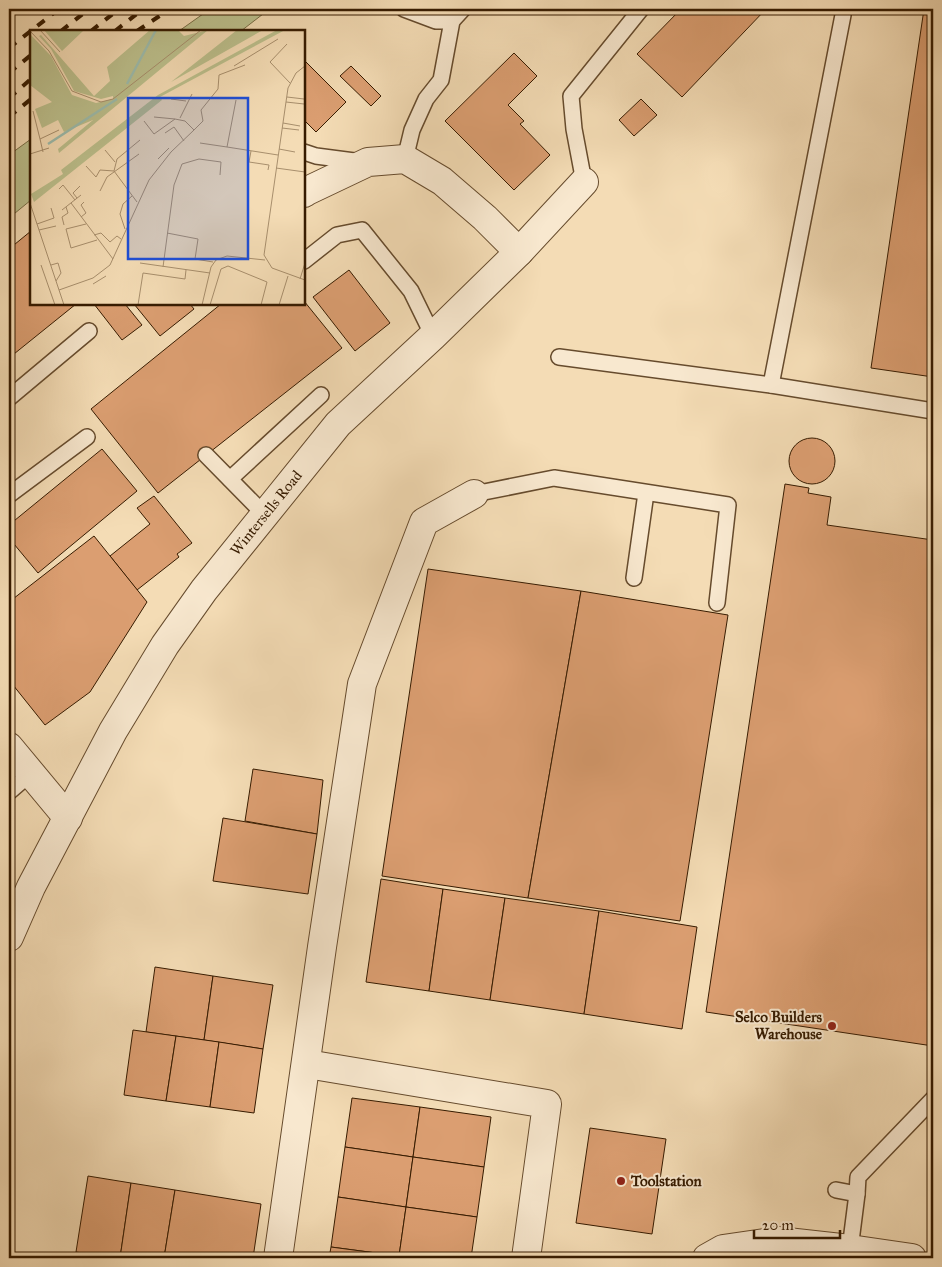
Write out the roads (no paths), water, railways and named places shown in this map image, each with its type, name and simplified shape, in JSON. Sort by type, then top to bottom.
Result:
[{"type":"street","points":[[305,192],[368,162],[405,159],[442,181],[485,218],[518,252]]},
{"type":"street","name":"Wintersells Road","points":[[9,937],[31,887],[113,731],[166,645],[204,590],[338,424],[433,336],[518,252],[584,182]]},
{"type":"street","points":[[278,1258],[362,684],[424,522],[474,494]]},
{"type":"street","points":[[9,747],[68,818]]},
{"type":"street","points":[[306,1064],[547,1104],[526,1258]]},
{"type":"street","points":[[706,1258],[723,1249],[778,1241],[912,1258]]},
{"type":"lane","points":[[404,9],[436,21],[452,21]]},
{"type":"lane","points":[[405,159],[412,130],[426,99],[441,80],[452,21],[463,9]]},
{"type":"lane","points":[[584,182],[574,129],[571,96],[641,9]]},
{"type":"lane","points":[[772,385],[843,15]]},
{"type":"lane","points":[[305,152],[316,156],[368,162]]},
{"type":"lane","points":[[305,260],[338,235],[362,230],[411,291],[433,336]]},
{"type":"lane","points":[[9,398],[89,331]]},
{"type":"lane","points":[[560,357],[772,385],[933,411]]},
{"type":"lane","points":[[230,479],[321,395]]},
{"type":"lane","points":[[9,495],[87,437]]},
{"type":"lane","points":[[206,455],[265,515]]},
{"type":"lane","points":[[474,494],[554,478],[728,505],[717,603]]},
{"type":"lane","points":[[634,578],[646,493]]},
{"type":"lane","points":[[9,792],[31,773]]},
{"type":"lane","points":[[850,1249],[858,1194],[858,1177],[933,1099]]},
{"type":"lane","points":[[836,1190],[858,1194]]},
{"type":"railway","points":[[32,30],[59,9]]},
{"type":"railway","points":[[62,30],[89,9]]},
{"type":"railway","points":[[92,30],[119,9]]},
{"type":"railway","points":[[116,30],[143,9]]},
{"type":"railway","points":[[138,30],[170,9]]},
{"type":"railway","points":[[9,48],[30,32]]},
{"type":"railway","points":[[9,73],[30,56]]},
{"type":"railway","points":[[9,98],[30,80]]},
{"type":"railway","points":[[9,117],[30,100]]},
{"type":"place","name":"Selco Builders Warehouse","points":[[832,1026]]},
{"type":"place","name":"Toolstation","points":[[621,1181]]}]
